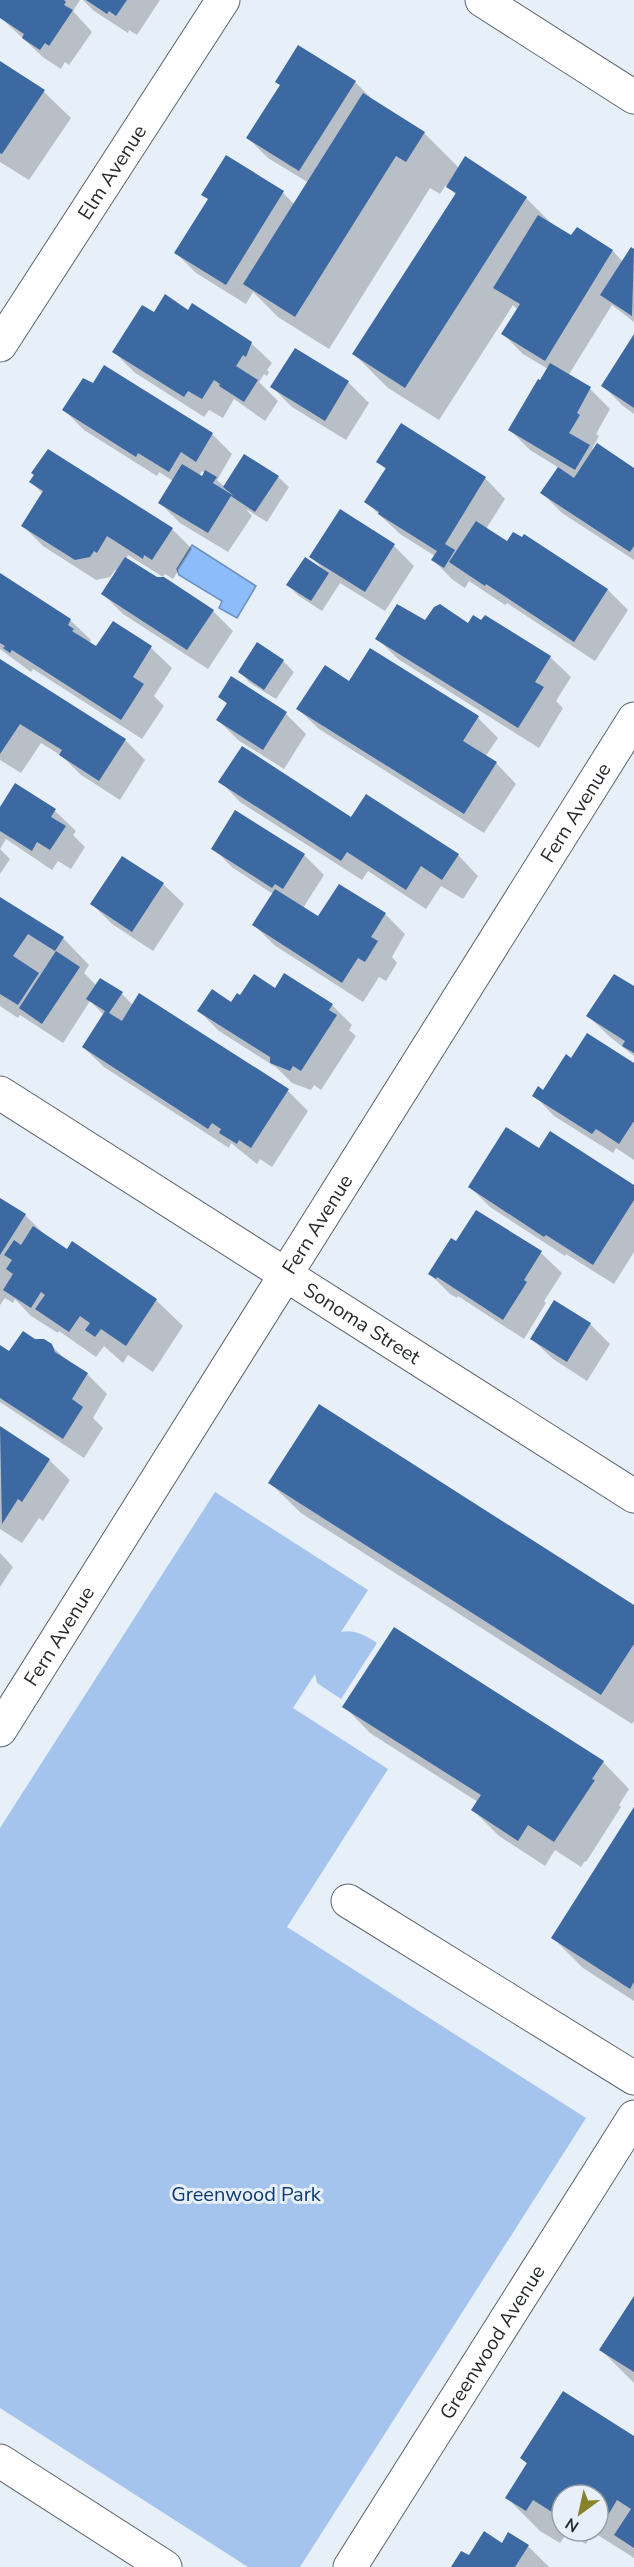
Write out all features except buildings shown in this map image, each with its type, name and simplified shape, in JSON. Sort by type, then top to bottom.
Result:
[{"type":"street","name":"Elm Avenue","points":[[0,345],[223,0]]},
{"type":"street","points":[[482,0],[634,97]]},
{"type":"street","name":"Fern Avenue","points":[[0,1730],[634,719]]},
{"type":"street","name":"Sonoma Street","points":[[0,1093],[634,1496]]},
{"type":"street","points":[[348,1901],[634,2078]]},
{"type":"street","name":"Greenwood Avenue","points":[[350,2567],[634,2117]]},
{"type":"street","points":[[0,2461],[165,2567]]},
{"type":"green space","name":"Greenwood Park","points":[[215,1492],[368,1590],[341,1632],[355,1632],[377,1643],[341,1699],[317,1683],[315,1674],[293,1708],[388,1769],[287,1927],[586,2118],[300,2567],[248,2567],[0,2408],[0,1828]]},
{"type":"shaded area","points":[[192,545],[256,586],[237,618],[219,608],[222,601],[179,575],[177,569]]}]
